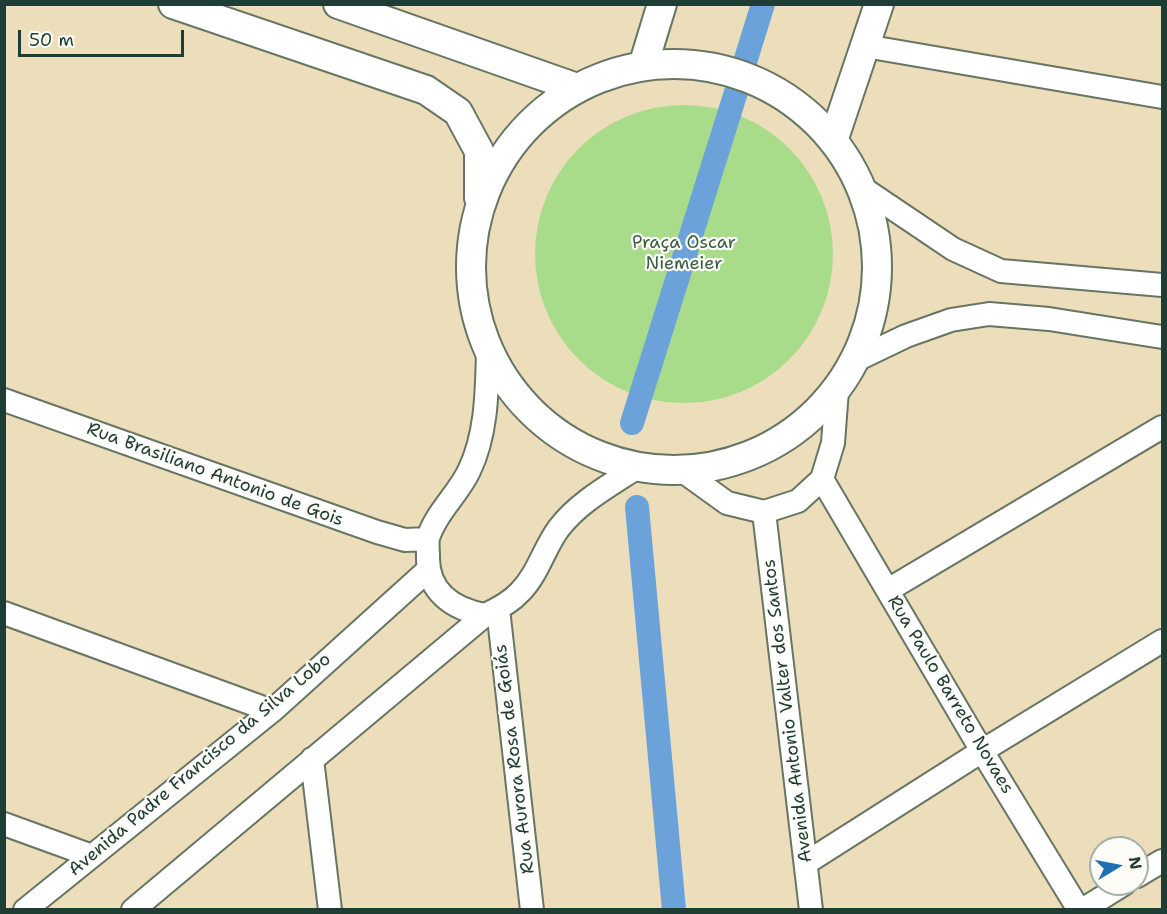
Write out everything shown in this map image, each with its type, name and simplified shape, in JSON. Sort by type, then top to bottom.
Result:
[{"type":"street","points":[[173,4],[426,90],[458,112],[479,151],[480,208],[471,255],[474,303],[489,350],[513,392],[548,427],[589,453],[636,468],[684,472],[742,460],[795,433],[837,390],[856,360],[874,303],[876,244],[861,187],[833,141],[795,103],[748,77],[696,64],[643,66],[609,74],[577,88],[535,119],[501,160],[480,208]]},
{"type":"street","points":[[338,4],[577,88]]},
{"type":"street","points":[[643,66],[662,4]]},
{"type":"street","points":[[833,141],[879,4]]},
{"type":"street","points":[[865,46],[1162,98]]},
{"type":"street","points":[[861,187],[953,249],[1001,271],[1162,285]]},
{"type":"street","points":[[856,360],[906,336],[951,320],[989,314],[1049,319],[1162,337]]},
{"type":"street","points":[[489,350],[486,404],[481,439],[469,472],[428,538],[427,571],[438,591],[453,604],[469,612],[492,612]]},
{"type":"street","points":[[684,472],[727,503],[764,512],[798,501],[822,479],[833,443],[837,390]]},
{"type":"street","name":"Rua Brasiliano Antonio de Gois","points":[[4,400],[376,532],[405,540],[428,538]]},
{"type":"street","points":[[888,590],[1162,427]]},
{"type":"street","points":[[133,909],[312,759],[492,612],[522,591],[557,530],[576,509],[636,468]]},
{"type":"street","name":"Rua Paulo Barreto Novaes","points":[[822,479],[982,751],[1080,909]]},
{"type":"street","name":"Avenida Antonio Valter dos Santos","points":[[764,512],[811,909]]},
{"type":"street","name":"Avenida Padre Francisco da Silva Lobo","points":[[25,909],[272,711],[427,571]]},
{"type":"street","name":"Rua Aurora Rosa de Goiás","points":[[492,612],[532,909]]},
{"type":"street","points":[[4,613],[272,711]]},
{"type":"street","points":[[806,863],[982,751],[1162,641]]},
{"type":"street","points":[[312,759],[330,909]]},
{"type":"street","points":[[4,824],[92,856]]},
{"type":"street","points":[[1149,869],[1162,861]]},
{"type":"street","points":[[1080,909],[1103,896]]},
{"type":"green space","name":"Praça Oscar Niemeier","points":[[684,105],[713,108],[741,116],[767,130],[799,159],[822,197],[830,225],[833,254],[830,283],[822,311],[808,337],[779,369],[741,392],[713,400],[684,403],[655,400],[627,392],[601,378],[569,349],[546,311],[538,283],[535,254],[538,225],[546,197],[560,171],[589,139],[627,116],[655,108]]},
{"type":"waterway","points":[[745,62],[763,4]]},
{"type":"waterway","points":[[632,423],[737,89]]},
{"type":"waterway","points":[[637,507],[674,910]]}]
